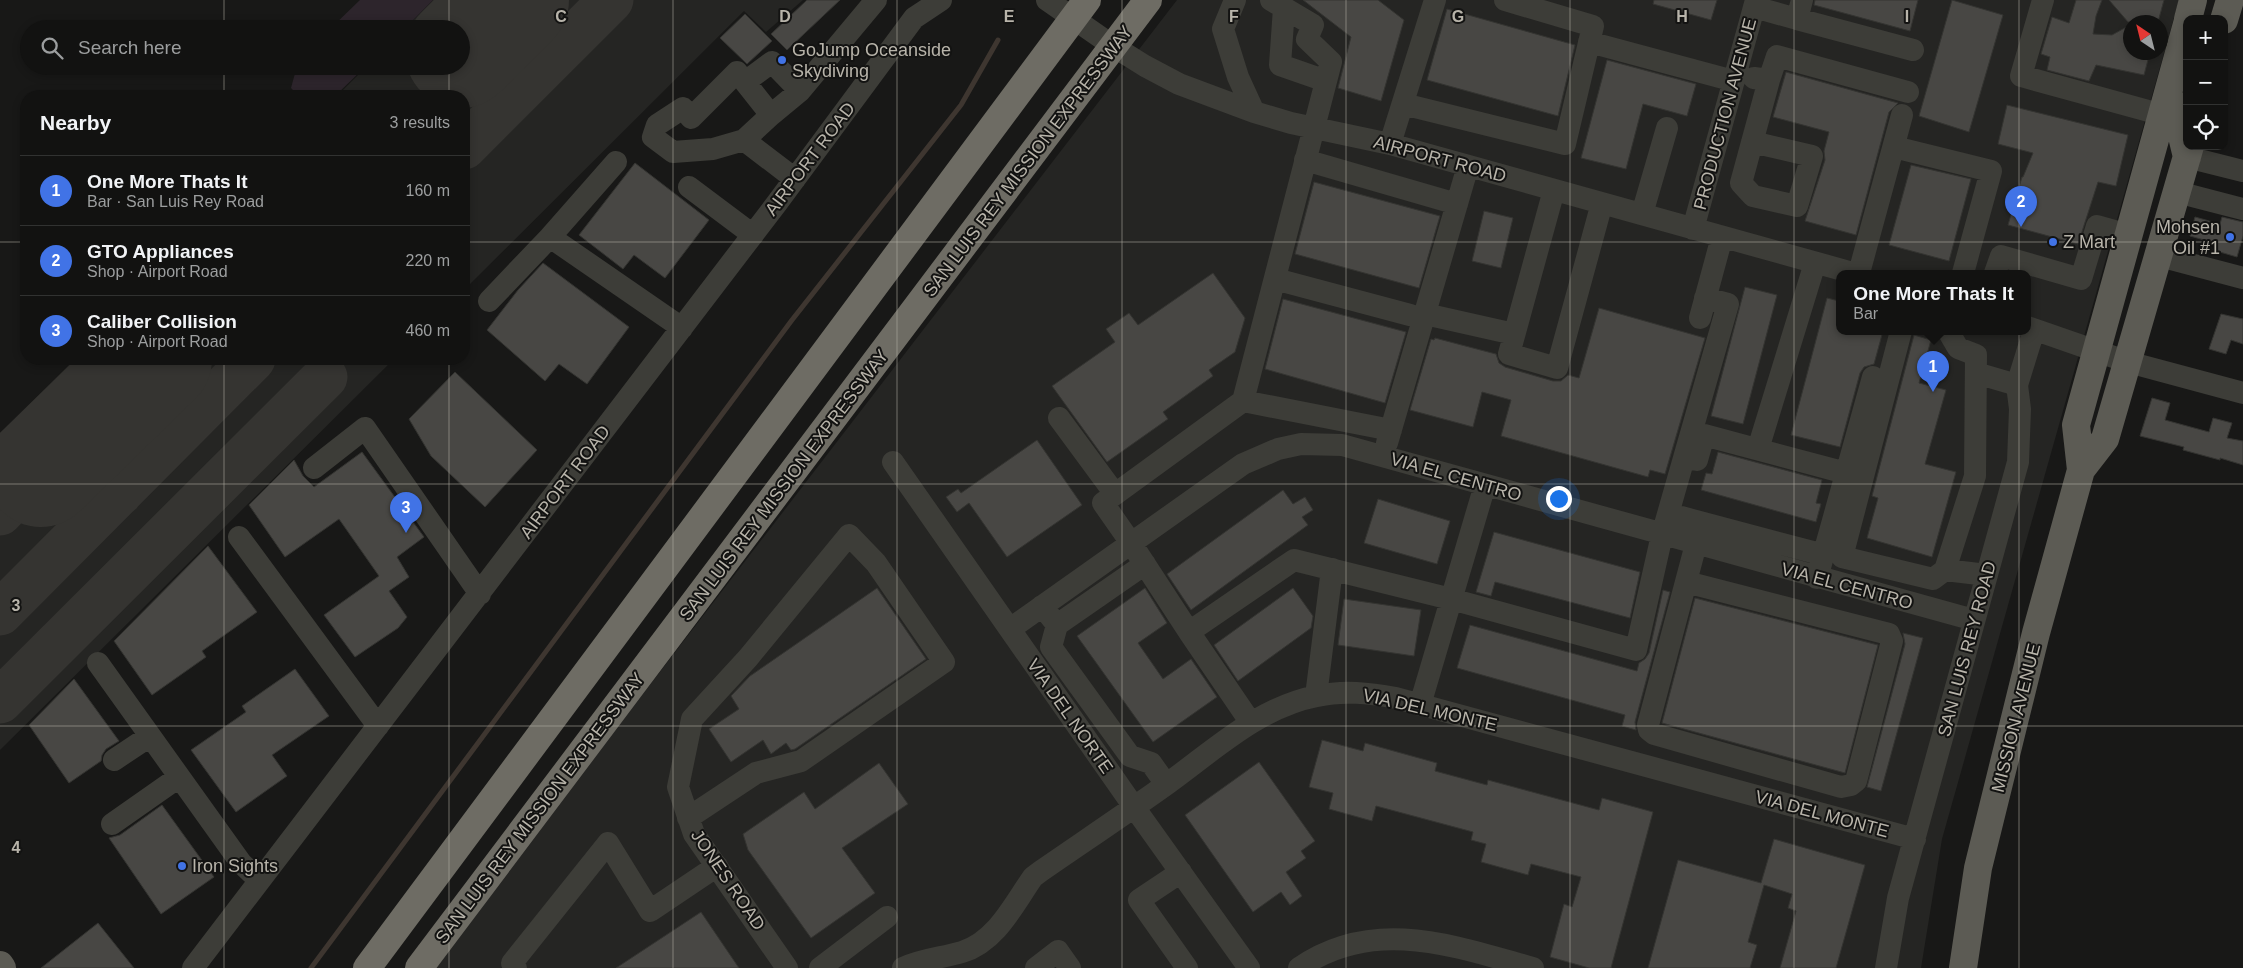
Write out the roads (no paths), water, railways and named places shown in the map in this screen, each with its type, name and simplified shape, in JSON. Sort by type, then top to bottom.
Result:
[{"type":"highway","name":"SAN LUIS REY MISSION EXPRESSWAY","points":[[419,968],[1148,0]]},
{"type":"highway","points":[[367,968],[1081,9]]},
{"type":"main road","points":[[2189,15],[2193,0]]},
{"type":"main road","points":[[2211,15],[2215,0]]},
{"type":"main road","points":[[2226,15],[2230,0]]},
{"type":"main road","name":"MISSION AVENUE","points":[[1963,968],[1978,868],[2036,633],[2081,470],[2076,425],[2129,235],[2175,111],[2183,53]]},
{"type":"main road","points":[[2175,111],[2189,151]]},
{"type":"main road","name":"MISSION AVENUE","points":[[2081,470],[2105,439],[2160,256],[2189,151]]},
{"type":"street","points":[[713,149],[683,108],[657,125],[653,137],[673,152],[713,149],[744,140],[800,91],[876,0]]},
{"type":"street","name":"AIRPORT ROAD","points":[[193,968],[753,235],[914,18],[941,0]]},
{"type":"street","name":"AIRPORT ROAD","points":[[1046,0],[1081,9],[1113,46],[1179,84],[1254,112],[1291,123],[1314,126],[1390,144],[1843,270]]},
{"type":"street","points":[[1234,0],[1223,29],[1238,77],[1254,112]]},
{"type":"street","points":[[1390,144],[1434,0]]},
{"type":"street","points":[[1402,104],[1565,144],[1593,26],[1505,0]]},
{"type":"street","points":[[2043,0],[2021,76],[2175,111]]},
{"type":"street","points":[[1278,4],[1280,64],[1326,81]]},
{"type":"street","points":[[1251,723],[1103,503],[1243,401],[1331,62],[1307,39],[1313,24],[1278,4]]},
{"type":"street","points":[[1755,4],[1800,10],[1913,50]]},
{"type":"street","name":"PRODUCTION AVENUE","points":[[1693,229],[1755,4]]},
{"type":"street","points":[[1589,42],[1735,78],[1769,80]]},
{"type":"street","points":[[1741,183],[1777,56],[1908,92]]},
{"type":"street","points":[[745,82],[772,62],[800,91]]},
{"type":"street","points":[[691,118],[737,72],[772,115]]},
{"type":"street","points":[[1860,270],[1902,115]]},
{"type":"street","points":[[1642,214],[1667,128]]},
{"type":"street","points":[[744,140],[795,179]]},
{"type":"street","points":[[1708,173],[1741,183],[1753,196],[1796,206],[1812,156],[1752,142]]},
{"type":"street","points":[[1894,147],[1991,171],[1964,270]]},
{"type":"street","points":[[2189,151],[2243,171]]},
{"type":"street","points":[[1305,160],[1457,204]]},
{"type":"street","points":[[489,301],[550,237],[616,162]]},
{"type":"street","points":[[1384,456],[1418,315],[1457,204],[1468,166]]},
{"type":"street","points":[[689,187],[753,235]]},
{"type":"street","points":[[1554,190],[1509,354],[1557,368],[1602,203]]},
{"type":"street","points":[[2177,192],[2243,209]]},
{"type":"street","points":[[1996,270],[2001,256],[2082,280],[2097,226],[2129,235]]},
{"type":"street","points":[[550,237],[682,328]]},
{"type":"street","points":[[1188,632],[1294,560],[1451,599],[1636,650],[1677,539],[1728,304],[1702,308],[1722,237]]},
{"type":"street","points":[[2160,256],[2243,278]]},
{"type":"street","points":[[1758,449],[1815,262]]},
{"type":"street","points":[[1275,279],[1418,315],[1514,334]]},
{"type":"street","points":[[2031,328],[2128,362],[2243,393]]},
{"type":"street","points":[[1833,556],[1846,473],[1885,335]]},
{"type":"street","points":[[1827,580],[1900,335]]},
{"type":"street","points":[[1681,517],[1833,556],[1933,579],[1945,570],[1975,476],[1976,354],[1958,348],[1950,335]]},
{"type":"street","name":"SAN LUIS REY ROAD","points":[[1886,968],[1898,898],[2018,462],[2020,409],[2017,386],[2029,335]]},
{"type":"street","points":[[1976,374],[2017,386]]},
{"type":"street","points":[[1243,401],[1391,430]]},
{"type":"street","points":[[1059,418],[1115,494]]},
{"type":"street","points":[[314,468],[365,428],[480,594]]},
{"type":"street","points":[[1686,582],[1889,634],[1892,641],[1856,781],[1851,786],[1840,787],[1654,734],[1648,725],[1686,582],[1677,539],[1681,517],[1704,435],[1846,473]]},
{"type":"street","name":"VIA EL CENTRO","points":[[1010,629],[1243,464],[1278,449],[1301,444],[1342,445],[1974,620]]},
{"type":"street","name":"VIA DEL NORTE","points":[[893,462],[1249,968]]},
{"type":"street","points":[[1975,476],[2012,483]]},
{"type":"street","points":[[1420,705],[1485,485]]},
{"type":"street","name":"JONES ROAD","points":[[688,818],[756,772],[802,761],[944,662],[876,562],[849,535],[748,658],[692,719],[678,787],[688,818],[694,834],[788,968]]},
{"type":"street","points":[[239,537],[378,726]]},
{"type":"street","points":[[1145,564],[1057,626],[1051,647],[1130,756],[1150,763],[1166,784]]},
{"type":"street","points":[[1316,696],[1332,569]]},
{"type":"street","points":[[1945,570],[1987,575]]},
{"type":"street","points":[[1916,604],[1924,577]]},
{"type":"street","points":[[1042,606],[1057,626]]},
{"type":"street","points":[[98,663],[241,863],[259,880]]},
{"type":"street","name":"VIA DEL MONTE","points":[[903,968],[916,962],[964,952],[981,943],[995,931],[1033,877],[1251,723],[1276,709],[1316,696],[1359,692],[1420,705],[1915,839]]},
{"type":"street","points":[[114,760],[150,736]]},
{"type":"street","points":[[112,824],[179,776]]},
{"type":"street","points":[[516,968],[512,963],[608,843],[650,911],[717,866]]},
{"type":"street","points":[[1181,872],[1139,900],[1187,968]]},
{"type":"street","points":[[820,968],[887,917]]},
{"type":"street","points":[[1299,968],[1317,956],[1359,942],[1402,938],[1442,943],[1533,968]]},
{"type":"street","points":[[1036,968],[1058,951],[1070,968]]},
{"type":"waterway","points":[[311,968],[792,320],[961,105],[998,40]]},
{"type":"place","name":"GoJump Oceanside Skydiving","points":[[782,60]]},
{"type":"place","name":"GTO Appliances","points":[[2021,227]]},
{"type":"place","name":"Mohsen Oil #1","points":[[2230,237]]},
{"type":"place","name":"Z Mart","points":[[2053,242]]},
{"type":"place","name":"One More Thats It","points":[[1933,392]]},
{"type":"place","name":"Caliber Collision","points":[[406,533]]},
{"type":"place","name":"Iron Sights","points":[[182,866]]}]
